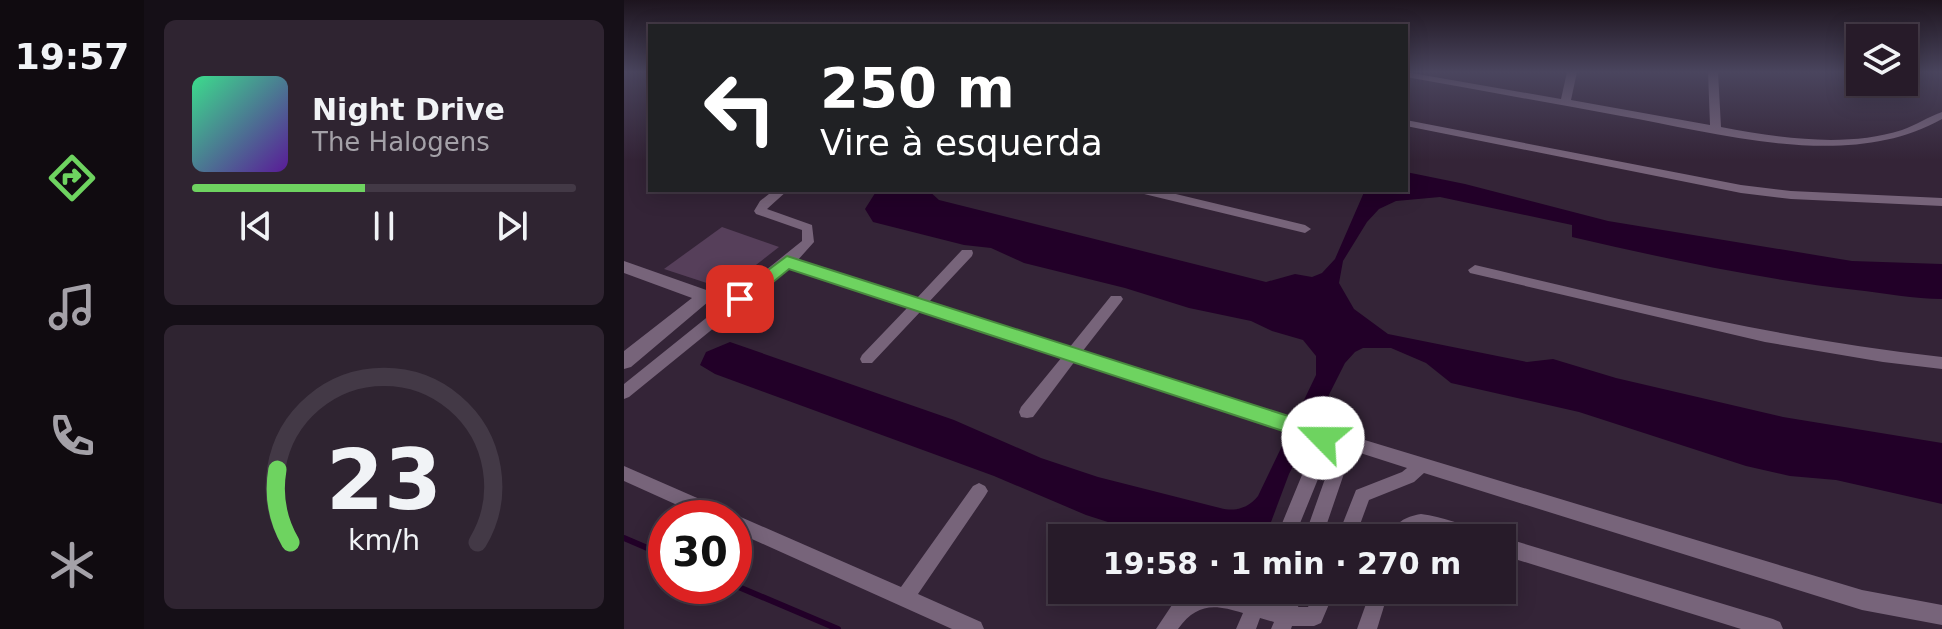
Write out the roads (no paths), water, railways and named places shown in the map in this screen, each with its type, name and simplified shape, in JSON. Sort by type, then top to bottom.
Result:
[{"type":"street","points":[[1556,101],[1774,140],[1831,142],[1905,131],[1942,115]]},
{"type":"street","points":[[1714,101],[1716,131]]},
{"type":"street","points":[[1408,123],[1741,189],[1791,195],[1942,202]]},
{"type":"street","points":[[624,393],[808,242],[808,228],[760,211],[779,192]]},
{"type":"street","points":[[1152,192],[1305,229]]},
{"type":"street","points":[[867,359],[967,253]]},
{"type":"street","points":[[787,262],[1286,423],[1321,438],[1330,450],[1346,447],[1422,465],[1862,600],[1942,615]]},
{"type":"street","points":[[624,267],[706,296],[624,362]]},
{"type":"street","points":[[1475,270],[1763,337],[1833,350],[1942,363]]},
{"type":"street","points":[[1027,412],[1116,299]]},
{"type":"street","points":[[1290,524],[1321,438]]},
{"type":"street","points":[[1318,524],[1346,447]]},
{"type":"street","points":[[1351,524],[1362,495],[1408,477],[1422,465]]},
{"type":"street","points":[[624,473],[685,500]]},
{"type":"street","points":[[904,598],[979,491]]},
{"type":"street","points":[[1408,524],[1431,524]]},
{"type":"street","points":[[752,530],[974,629]]},
{"type":"street","points":[[1516,550],[1773,629]]},
{"type":"street","points":[[1166,629],[1175,611],[1187,604]]},
{"type":"street","points":[[1246,629],[1257,604]]},
{"type":"street","points":[[1266,604],[1283,622],[1314,616],[1320,604]]},
{"type":"street","points":[[1367,629],[1375,604]]},
{"type":"waterway","points":[[624,538],[648,548]]},
{"type":"waterway","points":[[752,593],[838,629]]}]
